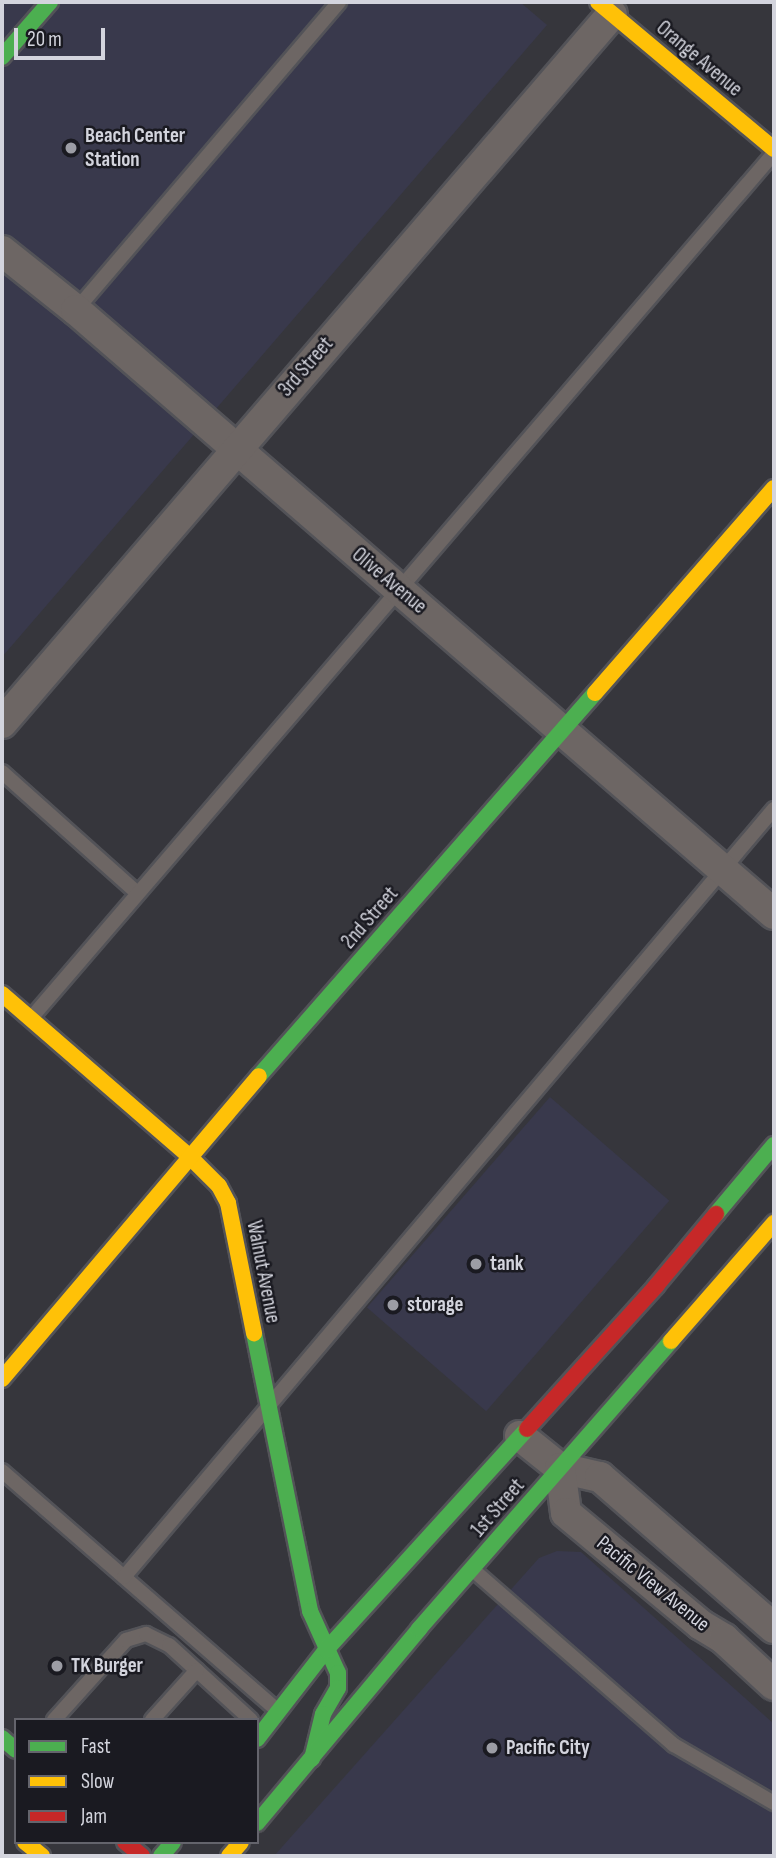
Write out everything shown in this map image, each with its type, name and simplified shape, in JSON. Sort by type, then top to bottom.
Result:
[{"type":"main road","points":[[2,57],[50,2]]},
{"type":"main road","name":"Orange Avenue","points":[[610,6],[774,151]]},
{"type":"main road","name":"2nd Street","points":[[2,1378],[189,1157],[774,488]]},
{"type":"main road","name":"Walnut Avenue","points":[[2,994],[189,1157],[219,1186],[228,1203],[310,1611],[338,1673],[338,1688],[323,1714],[312,1759]]},
{"type":"main road","name":"1st Street","points":[[259,1732],[279,1711],[326,1650],[656,1286],[774,1145]]},
{"type":"main road","name":"1st Street","points":[[259,1821],[559,1468],[774,1223]]},
{"type":"main road","points":[[28,1844],[42,1856]]},
{"type":"main road","points":[[127,1844],[142,1856]]},
{"type":"street","name":"3rd Street","points":[[2,723],[610,6]]},
{"type":"street","name":"Olive Avenue","points":[[2,251],[76,310],[235,450],[564,729],[774,914]]},
{"type":"street","name":"Pacific View Avenue","points":[[520,1436],[559,1468],[600,1477],[774,1628]]},
{"type":"street","name":"Pacific View Avenue","points":[[559,1468],[566,1513],[701,1625],[724,1639],[774,1685]]},
{"type":"lane","points":[[76,310],[339,2]]},
{"type":"lane","points":[[30,1019],[136,892],[399,590],[774,151]]},
{"type":"lane","points":[[2,772],[136,892]]},
{"type":"lane","points":[[124,1577],[774,809]]},
{"type":"lane","points":[[2,1471],[279,1711]]},
{"type":"lane","points":[[472,1569],[674,1745],[774,1803]]},
{"type":"lane","points":[[56,1718],[126,1640],[146,1634],[169,1644],[249,1718]]},
{"type":"lane","points":[[154,1718],[197,1670]]},
{"type":"shaded area","points":[[2,2],[520,2],[547,25],[2,657]]},
{"type":"shaded area","points":[[550,1097],[669,1201],[486,1411],[367,1308]]},
{"type":"shaded area","points":[[557,1551],[581,1552],[774,1724],[774,1856],[274,1856],[539,1558]]},
{"type":"traffic: fast","points":[[2,57],[50,2]]},
{"type":"traffic: fast","points":[[259,1076],[595,693]]},
{"type":"traffic: fast","points":[[716,1214],[774,1145]]},
{"type":"traffic: fast","points":[[254,1333],[310,1611],[338,1673],[338,1688],[323,1714],[312,1759]]},
{"type":"traffic: fast","points":[[259,1821],[419,1629],[671,1341]]},
{"type":"traffic: fast","points":[[259,1736],[326,1650],[527,1429]]},
{"type":"traffic: fast","points":[[2,1738],[14,1748]]},
{"type":"traffic: fast","points":[[161,1856],[171,1844]]},
{"type":"traffic: slow","points":[[598,2],[774,149]]},
{"type":"traffic: slow","points":[[595,693],[774,488]]},
{"type":"traffic: slow","points":[[2,994],[189,1156],[219,1186],[228,1203],[254,1333]]},
{"type":"traffic: slow","points":[[2,1379],[259,1076]]},
{"type":"traffic: slow","points":[[671,1341],[774,1223]]},
{"type":"traffic: slow","points":[[27,1844],[42,1856]]},
{"type":"traffic: slow","points":[[229,1856],[239,1844]]},
{"type":"traffic: jam","points":[[527,1429],[656,1286],[716,1214]]},
{"type":"traffic: jam","points":[[127,1844],[142,1856]]},
{"type":"place","name":"Beach Center Station","points":[[71,148]]},
{"type":"place","name":"tank","points":[[476,1264]]},
{"type":"place","name":"storage","points":[[393,1305]]},
{"type":"place","name":"TK Burger","points":[[57,1666]]},
{"type":"place","name":"Pacific City","points":[[492,1748]]}]
